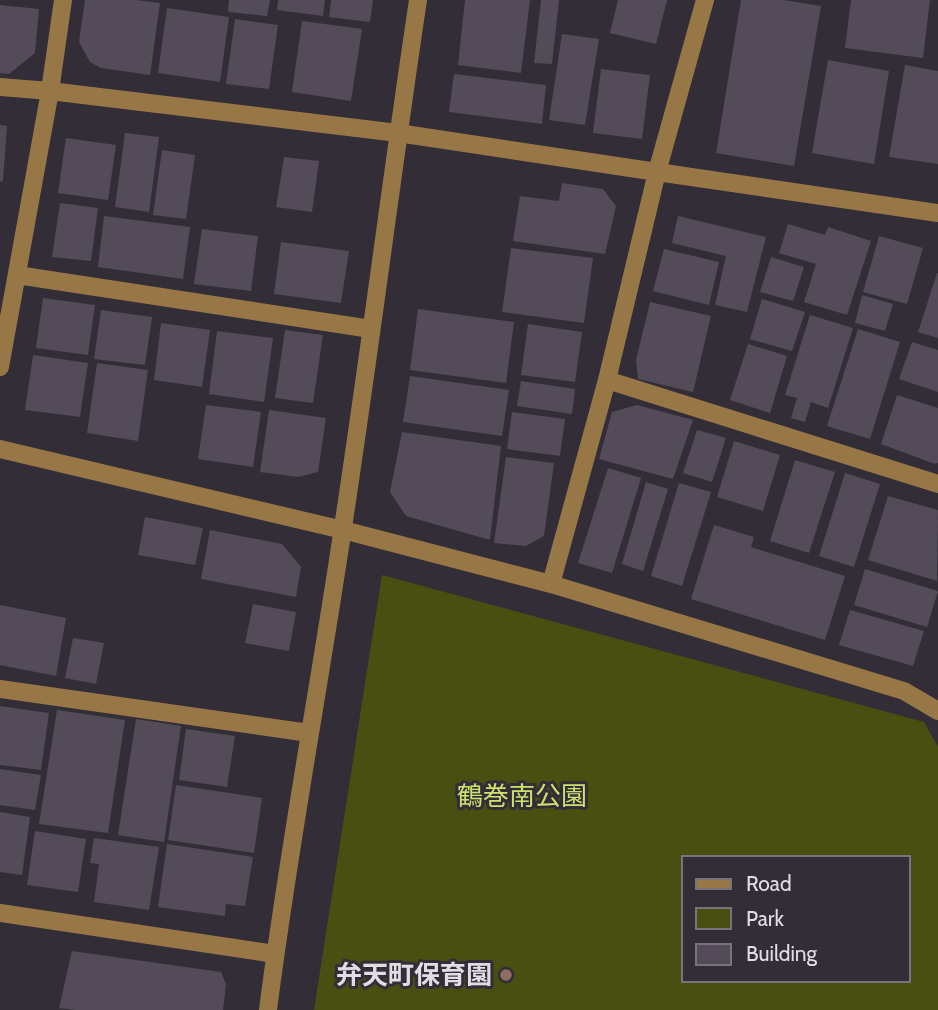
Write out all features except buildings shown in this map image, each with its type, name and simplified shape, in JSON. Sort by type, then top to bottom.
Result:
[{"type":"street","points":[[0,367],[50,92],[63,0]]},
{"type":"street","points":[[268,1010],[309,733],[343,530],[418,0]]},
{"type":"street","points":[[551,584],[607,380],[657,173],[705,0]]},
{"type":"street","points":[[0,87],[398,133],[938,213]]},
{"type":"street","points":[[17,275],[371,329]]},
{"type":"street","points":[[607,380],[938,484]]},
{"type":"street","points":[[0,449],[343,530],[551,584],[904,691],[938,711]]},
{"type":"street","points":[[0,689],[309,733]]},
{"type":"street","points":[[0,913],[275,954]]},
{"type":"green space","name":"鶴巻南公園","points":[[382,575],[924,722],[938,747],[938,1010],[314,1010]]},
{"type":"place","name":"弁天町保育園","points":[[506,975]]}]
